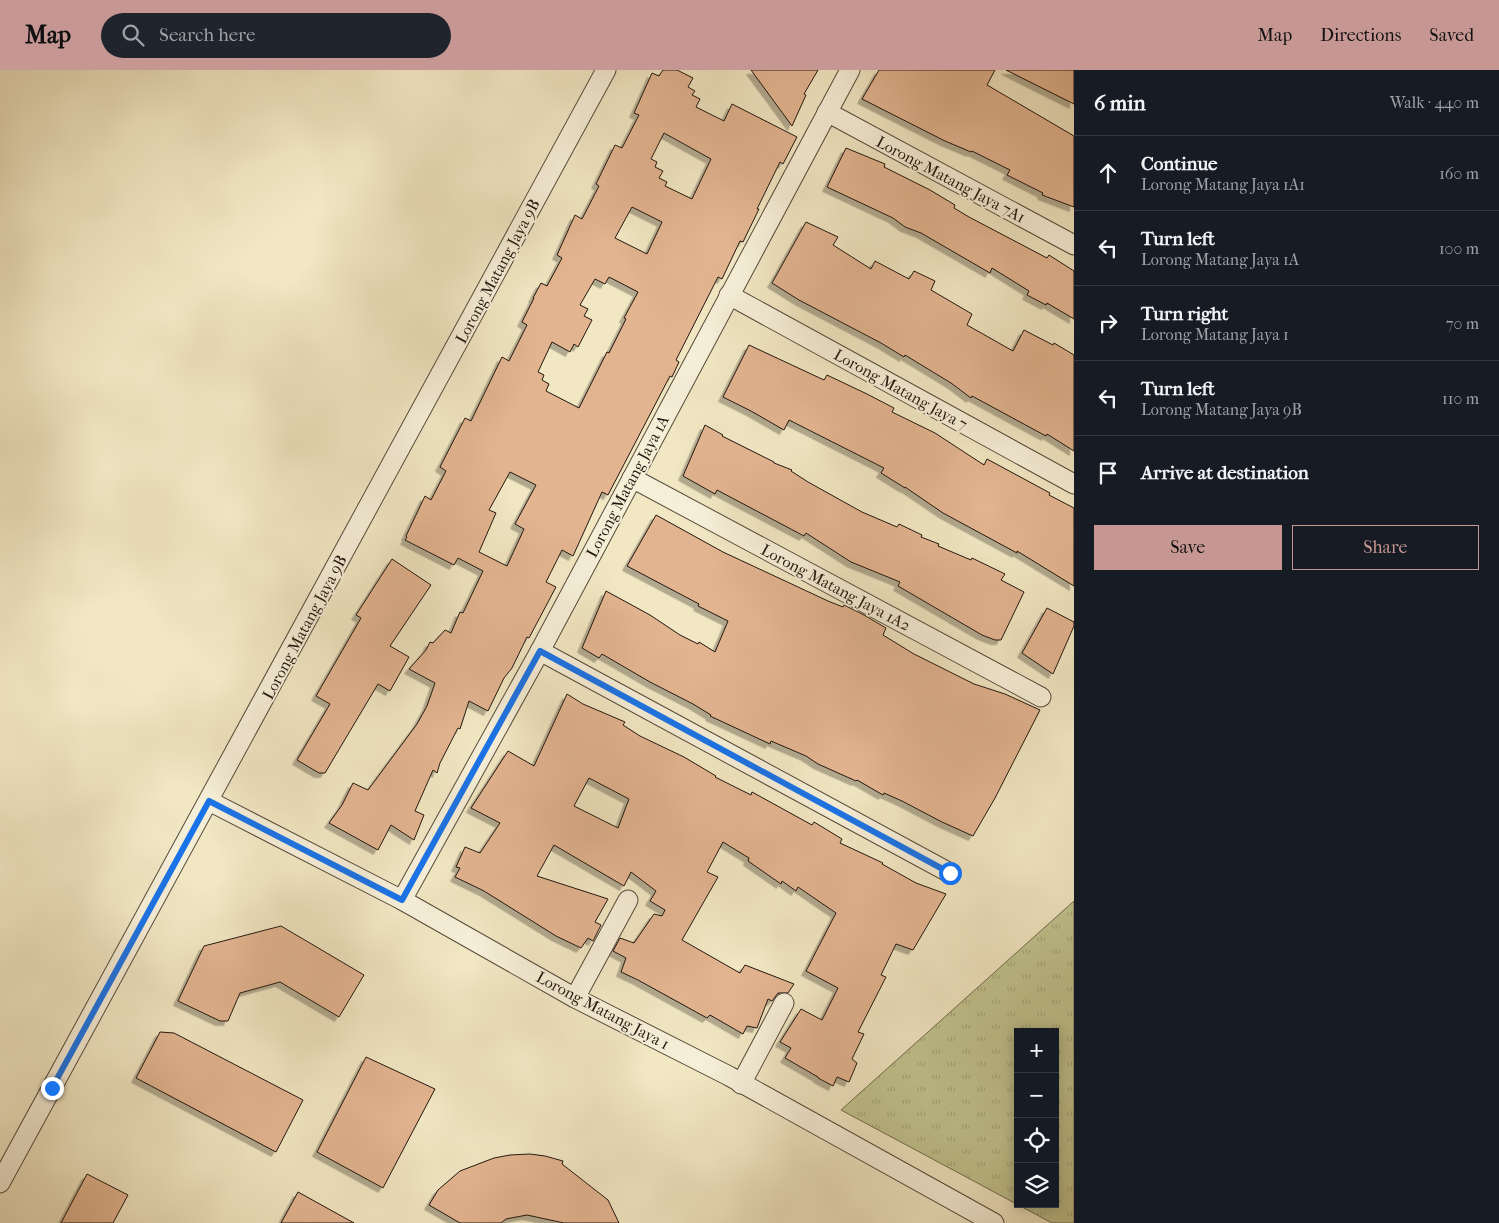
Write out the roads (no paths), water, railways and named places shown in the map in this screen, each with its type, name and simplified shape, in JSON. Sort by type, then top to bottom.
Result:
[{"type":"street","name":"Lorong Matang Jaya 9B","points":[[0,1183],[606,70]]},
{"type":"street","name":"Lorong Matang Jaya 1A","points":[[402,900],[540,651],[850,70]]},
{"type":"street","name":"Lorong Matang Jaya 7A1","points":[[827,112],[1074,245]]},
{"type":"street","name":"Lorong Matang Jaya 7","points":[[729,295],[1074,484]]},
{"type":"street","name":"Lorong Matang Jaya 1A2","points":[[632,478],[1041,697]]},
{"type":"street","points":[[540,651],[950,873]]},
{"type":"street","name":"Lorong Matang Jaya 1","points":[[209,801],[402,900],[575,998],[741,1084],[994,1223]]},
{"type":"street","points":[[575,998],[628,900]]},
{"type":"street","points":[[741,1084],[784,1003]]}]
